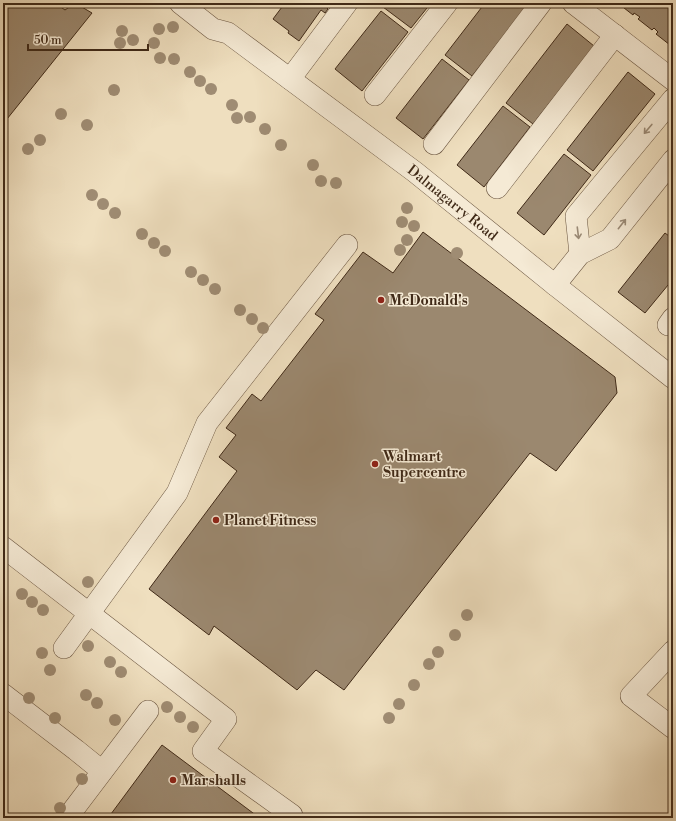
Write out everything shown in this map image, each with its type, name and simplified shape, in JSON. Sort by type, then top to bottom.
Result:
[{"type":"street","name":"Dalmagarry Road","points":[[180,3],[213,29],[228,33],[415,172],[673,378]]},
{"type":"street","name":"Dalmagarry Road","points":[[201,3],[222,20],[228,33]]},
{"type":"street","points":[[290,79],[347,3]]},
{"type":"street","points":[[375,95],[447,3]]},
{"type":"street","points":[[434,144],[541,3]]},
{"type":"street","points":[[573,3],[673,80]]},
{"type":"street","points":[[497,188],[615,35]]},
{"type":"street","points":[[580,254],[576,216],[673,98]]},
{"type":"street","points":[[555,285],[580,254],[610,239],[673,160]]},
{"type":"street","points":[[64,648],[177,493],[207,424],[348,245]]},
{"type":"street","points":[[3,547],[226,719],[203,751],[292,815],[289,818]]},
{"type":"street","points":[[673,650],[631,696],[673,728]]},
{"type":"street","points":[[3,694],[102,771]]},
{"type":"street","points":[[67,818],[148,710]]},
{"type":"building","points":[[3,3],[55,3],[65,10],[75,3],[92,13],[3,124]]},
{"type":"building","points":[[285,3],[328,3],[325,6],[328,9],[325,13],[321,10],[299,41],[273,19]]},
{"type":"building","points":[[386,3],[431,3],[411,28],[383,7]]},
{"type":"building","points":[[485,3],[529,3],[472,76],[445,55]]},
{"type":"building","points":[[671,3],[673,5],[673,43],[670,45],[656,34],[658,32],[654,28],[652,30],[638,19],[640,17],[634,13],[633,15],[619,4]]},
{"type":"building","points":[[381,11],[408,32],[362,91],[335,69]]},
{"type":"building","points":[[567,24],[594,46],[533,124],[506,103]]},
{"type":"building","points":[[442,59],[469,80],[423,139],[396,118]]},
{"type":"building","points":[[628,72],[655,94],[593,171],[567,150]]},
{"type":"building","points":[[503,106],[530,127],[484,187],[457,165]]},
{"type":"building","points":[[564,154],[591,175],[544,235],[517,213]]},
{"type":"building","name":"Walmart Supercentre","points":[[423,232],[615,377],[617,393],[556,471],[530,453],[344,690],[316,670],[297,690],[214,626],[209,635],[149,589],[237,471],[219,457],[236,435],[226,428],[252,394],[261,401],[324,320],[315,314],[363,252],[393,273]]},
{"type":"building","points":[[665,233],[673,239],[673,279],[645,313],[618,292]]},
{"type":"building","name":"Marshalls","points":[[162,745],[257,816],[256,818],[108,818]]},
{"type":"place","name":"McDonald's","points":[[381,300]]},
{"type":"place","name":"Walmart Supercentre","points":[[375,464]]},
{"type":"place","name":"Planet Fitness","points":[[216,520]]},
{"type":"place","name":"Marshalls","points":[[173,780]]}]
